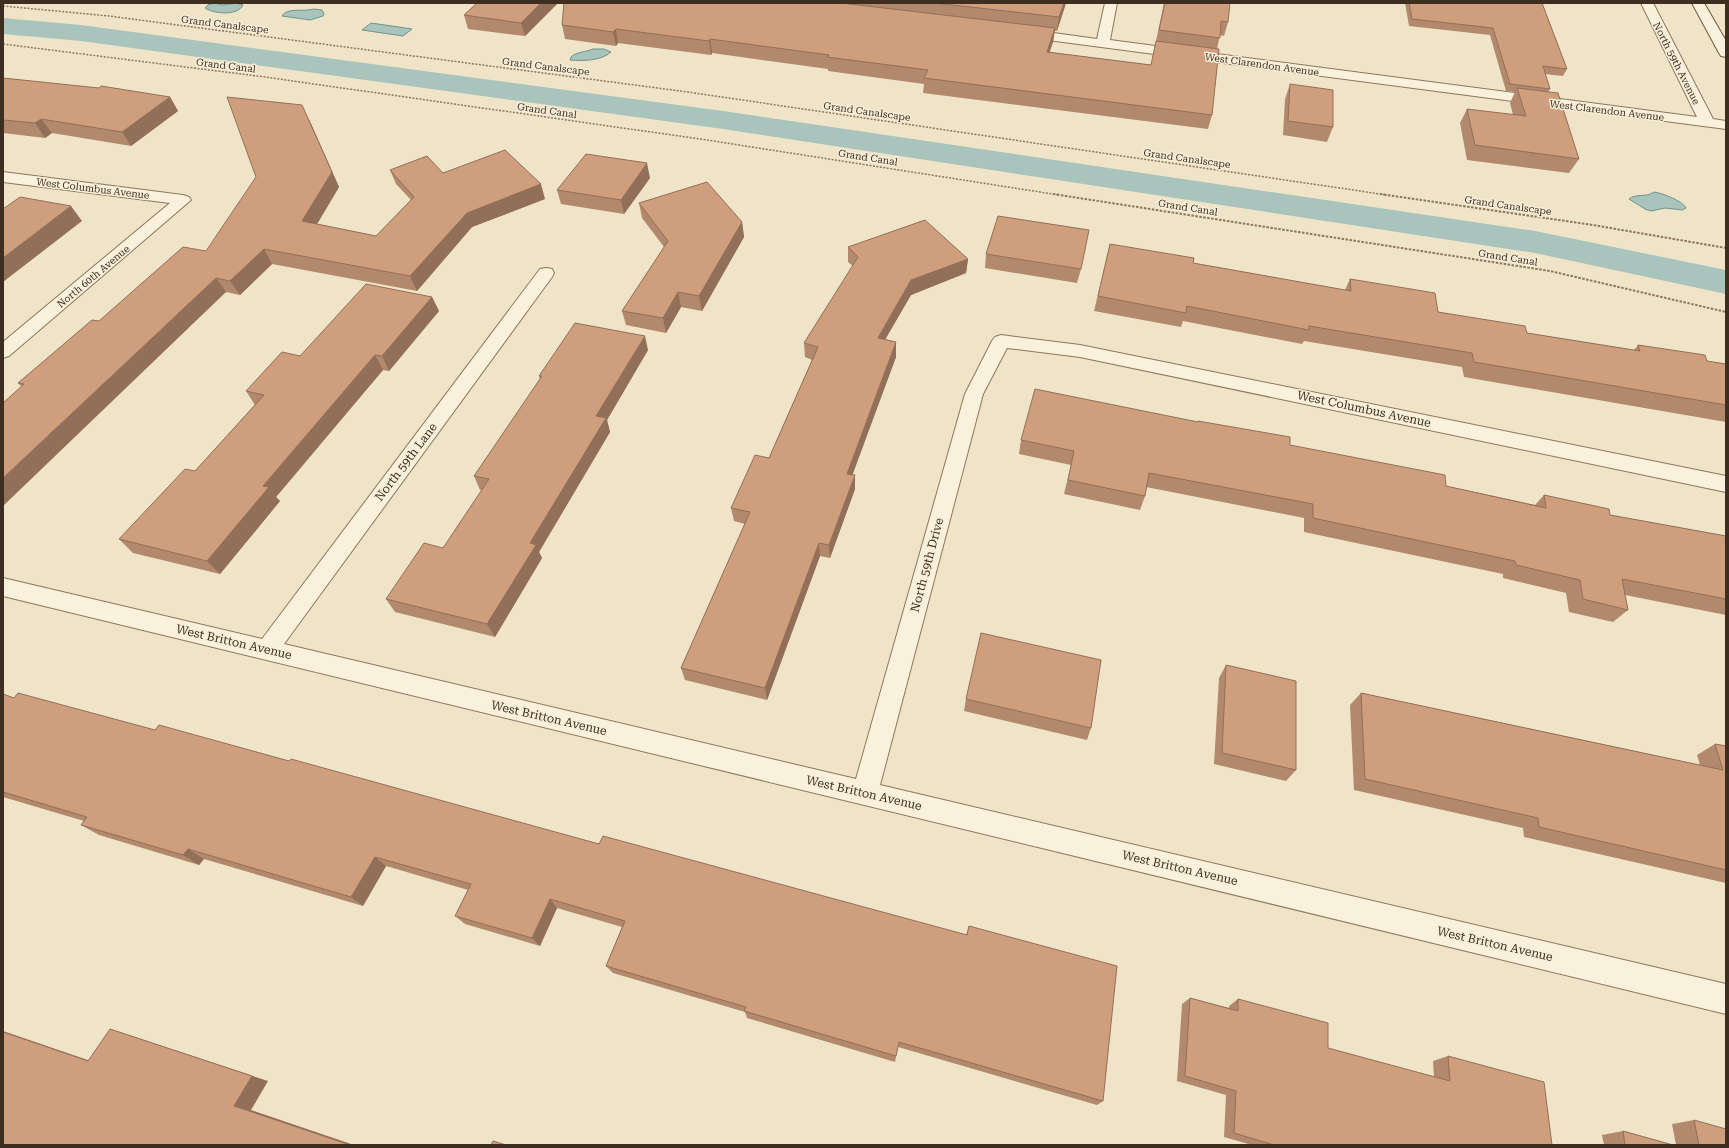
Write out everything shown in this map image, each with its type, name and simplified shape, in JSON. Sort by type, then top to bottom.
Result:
[{"type":"street","points":[[1103,42],[1111,3]]},
{"type":"street","name":"North 59th Avenue","points":[[1647,3],[1707,122]]},
{"type":"street","points":[[1698,3],[1726,53]]},
{"type":"street","name":"West Clarendon Avenue","points":[[1008,31],[1103,42],[1317,72],[1726,125]]},
{"type":"street","name":"West Columbus Avenue","points":[[3,177],[183,200]]},
{"type":"street","name":"North 60th Avenue","points":[[3,352],[183,200]]},
{"type":"street","name":"North 59th Lane","points":[[266,650],[546,273]]},
{"type":"street","name":"West Columbus Avenue","points":[[1001,341],[1080,351],[1726,484]]},
{"type":"street","name":"North 59th Drive","points":[[865,793],[974,394],[1001,341]]},
{"type":"street","name":"West Britton Avenue","points":[[3,587],[1726,999]]},
{"type":"path","name":"Grand Canalscape","points":[[3,6],[117,17],[696,93],[1593,225],[1726,248]]},
{"type":"path","name":"Grand Canal","points":[[3,44],[266,77],[715,141],[1550,271],[1726,312]]},
{"type":"water","points":[[214,3],[223,5],[236,3],[243,5],[236,11],[226,13],[214,12],[205,8]]},
{"type":"water","points":[[314,9],[322,10],[324,14],[323,16],[310,20],[282,16],[284,13],[292,11]]},
{"type":"water","points":[[371,23],[412,29],[403,36],[362,30]]},
{"type":"water","points":[[593,49],[604,49],[611,52],[597,59],[570,60],[571,57],[576,54]]},
{"type":"water","points":[[1654,192],[1677,200],[1686,208],[1682,210],[1665,208],[1651,211],[1629,199],[1635,196],[1648,195]]},
{"type":"building","points":[[477,3],[541,3],[521,23],[464,15]]},
{"type":"building","points":[[564,3],[841,3],[1055,28],[1047,52],[1151,65],[1156,41],[1219,49],[1212,115],[924,78],[928,70],[827,57],[829,55],[710,39],[709,41],[616,29],[613,32],[562,25]]},
{"type":"building","points":[[935,3],[1064,3],[1059,17]]},
{"type":"building","points":[[1165,3],[1230,3],[1228,22],[1221,21],[1220,38],[1159,30]]},
{"type":"building","points":[[1409,3],[1542,3],[1567,69],[1543,66],[1550,89],[1510,84],[1493,28],[1412,19]]},
{"type":"building","points":[[3,78],[99,88],[101,86],[170,97],[122,132],[41,119],[35,123],[3,120]]},
{"type":"building","points":[[1290,84],[1333,90],[1333,127],[1288,121]]},
{"type":"building","points":[[1517,88],[1558,93],[1579,159],[1475,145],[1467,109],[1526,116]]},
{"type":"building","points":[[227,97],[302,105],[332,172],[302,221],[376,236],[414,197],[390,170],[427,156],[443,173],[505,150],[541,184],[467,213],[410,276],[264,249],[230,281],[216,278],[3,478],[3,403],[24,384],[18,383],[92,320],[99,321],[183,247],[206,251],[256,177]]},
{"type":"building","points":[[586,154],[647,163],[621,200],[557,190]]},
{"type":"building","points":[[707,182],[742,222],[699,296],[678,292],[663,318],[622,311],[668,241],[639,203]]},
{"type":"building","points":[[20,197],[71,206],[3,258],[3,209]]},
{"type":"building","points":[[998,216],[1089,230],[1081,269],[986,254]]},
{"type":"building","points":[[925,220],[968,259],[911,280],[878,338],[896,342],[847,474],[855,475],[829,545],[819,543],[765,688],[681,668],[750,512],[731,508],[755,455],[769,458],[818,347],[804,343],[858,257],[848,247]]},
{"type":"building","points":[[1110,244],[1194,258],[1193,263],[1351,291],[1350,279],[1435,293],[1438,312],[1525,326],[1527,333],[1640,351],[1638,345],[1705,355],[1707,361],[1726,364],[1726,405],[1474,362],[1472,353],[1309,326],[1309,330],[1187,306],[1186,313],[1098,296]]},
{"type":"building","points":[[366,284],[432,297],[382,356],[375,355],[263,486],[269,487],[207,561],[119,539],[185,469],[195,471],[264,395],[246,391],[282,352],[300,356]]},
{"type":"building","points":[[575,323],[645,336],[596,416],[606,418],[530,543],[536,545],[487,624],[386,599],[424,543],[443,548],[489,479],[474,476],[542,376],[539,376]]},
{"type":"building","points":[[1035,389],[1198,422],[1290,437],[1290,445],[1445,475],[1446,486],[1546,508],[1544,495],[1609,509],[1610,515],[1726,536],[1726,599],[1622,579],[1628,610],[1583,599],[1580,580],[1516,565],[1515,561],[1313,518],[1313,504],[1149,473],[1145,496],[1068,480],[1074,451],[1021,440]]},
{"type":"building","points":[[981,633],[1101,660],[1091,728],[966,699]]},
{"type":"building","points":[[1226,665],[1296,681],[1296,770],[1222,753]]},
{"type":"building","points":[[18,693],[155,730],[159,725],[289,761],[291,759],[599,844],[603,836],[967,935],[969,926],[1117,966],[1103,1101],[899,1042],[896,1056],[744,1011],[746,1007],[606,966],[625,921],[550,899],[532,938],[455,916],[471,884],[375,857],[351,897],[188,849],[183,855],[81,825],[87,817],[3,792],[3,694],[14,698]]},
{"type":"building","points":[[1361,693],[1723,770],[1715,744],[1726,746],[1726,870],[1539,827],[1538,818],[1365,779]]},
{"type":"building","points":[[1190,998],[1238,1011],[1238,999],[1328,1023],[1328,1048],[1450,1081],[1448,1056],[1544,1082],[1552,1145],[1274,1145],[1234,1133],[1236,1091],[1185,1076]]},
{"type":"building","points":[[110,1029],[252,1076],[234,1106],[350,1145],[3,1145],[3,1032],[88,1061]]},
{"type":"building","points":[[1694,1120],[1726,1129],[1726,1145],[1699,1145]]},
{"type":"building","points":[[1623,1131],[1673,1145],[1625,1145]]},
{"type":"building","points":[[493,1141],[506,1145],[491,1145]]},
{"type":"waterway","points":[[3,26],[81,33],[723,120],[1535,242],[1726,282]]}]
